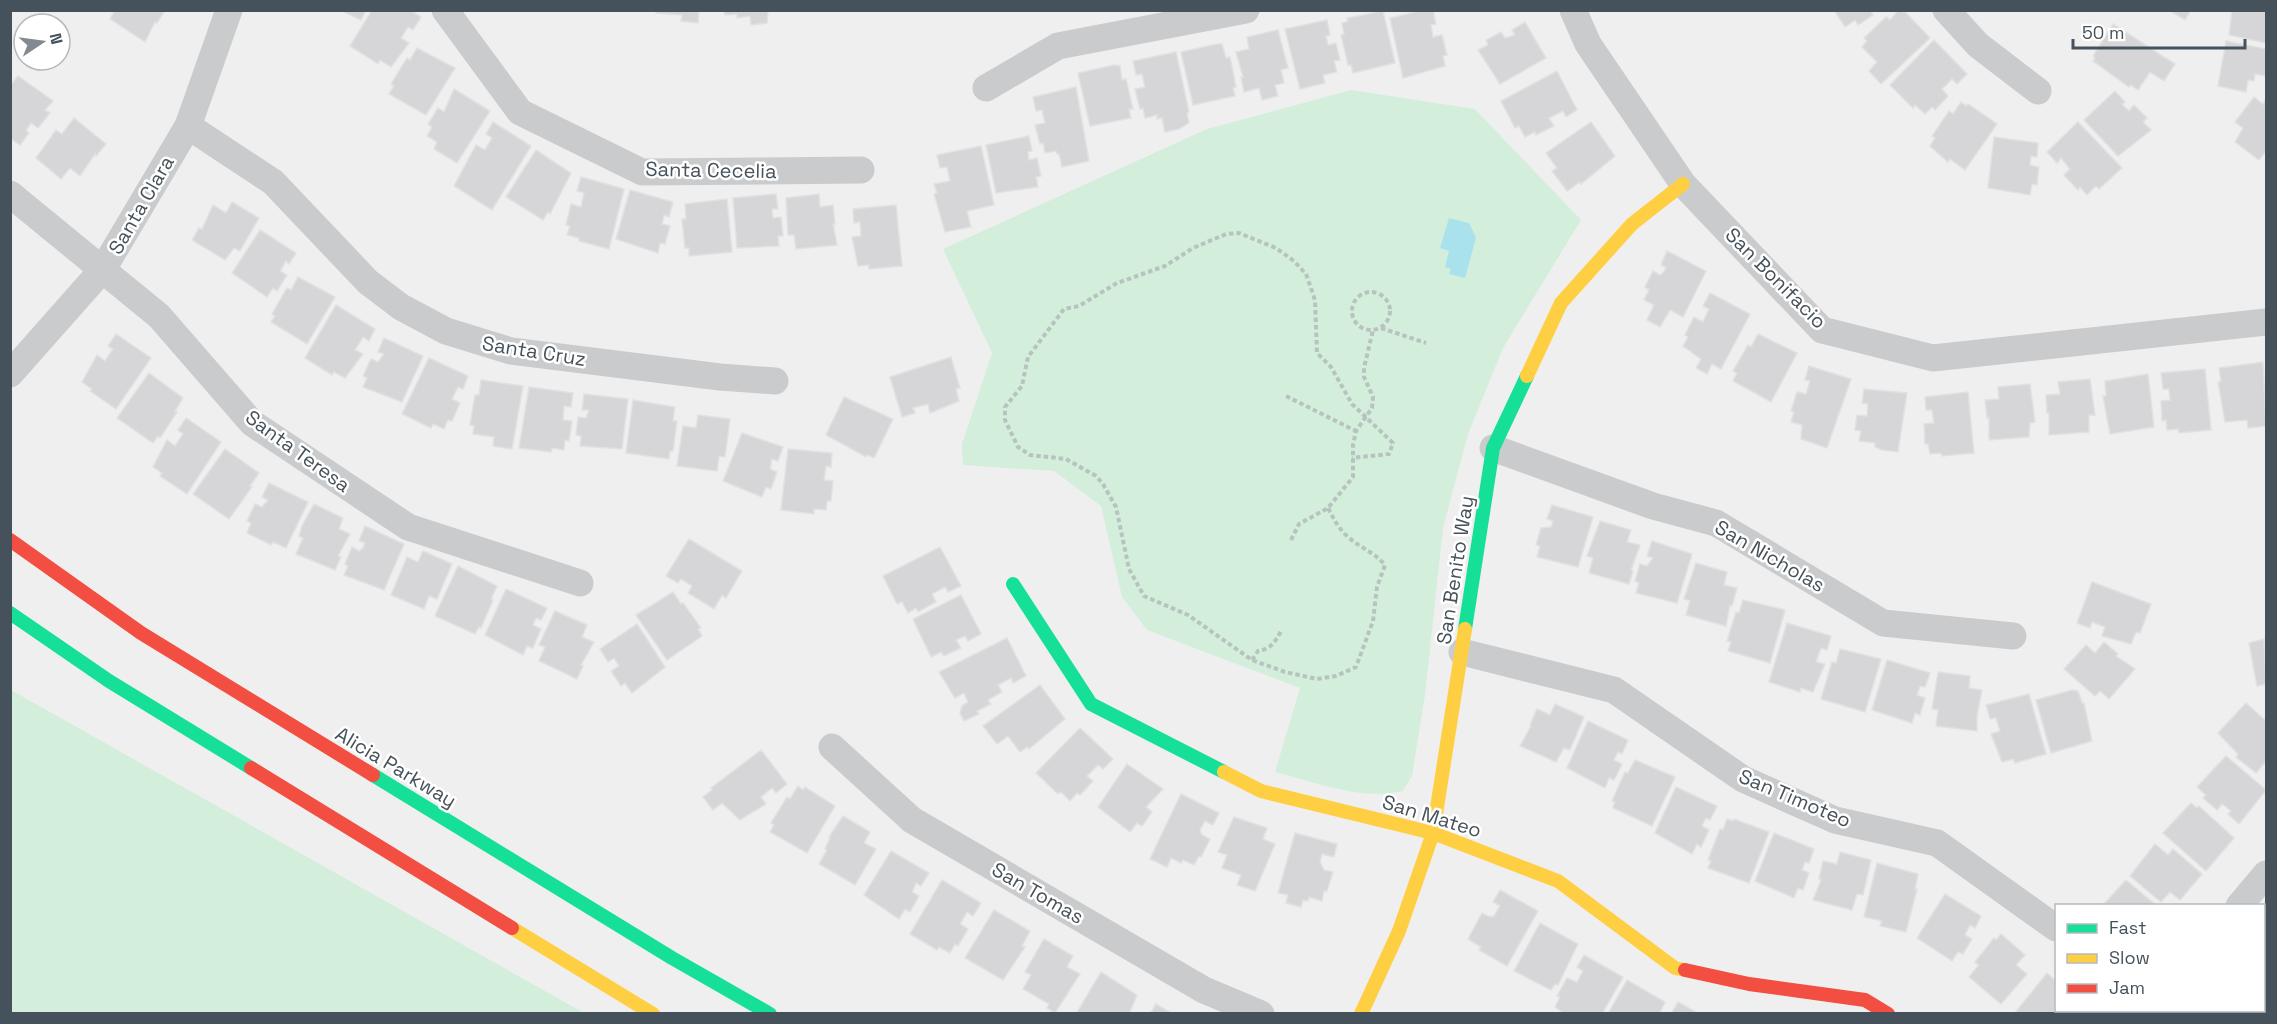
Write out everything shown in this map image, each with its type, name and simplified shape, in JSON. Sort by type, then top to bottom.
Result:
[{"type":"street","name":"Santa Clara","points":[[10,374],[103,269],[188,126],[229,10]]},
{"type":"street","name":"Santa Cecelia","points":[[445,10],[520,112],[642,172],[861,170]]},
{"type":"street","points":[[986,88],[1058,46],[1246,10]]},
{"type":"street","name":"San Bonifacio","points":[[1573,10],[1588,44],[1683,184],[1822,330],[1933,358],[2266,322]]},
{"type":"street","points":[[1946,10],[1978,45],[2038,91]]},
{"type":"street","name":"Santa Cruz","points":[[188,126],[273,182],[368,282],[401,307],[446,331],[478,343],[511,351],[738,379],[775,381]]},
{"type":"street","name":"San Benito Way","points":[[1361,1014],[1399,931],[1433,833],[1493,448],[1561,303],[1632,224],[1683,184]]},
{"type":"street","name":"Santa Teresa","points":[[10,194],[159,316],[252,423],[408,527],[580,583]]},
{"type":"street","name":"San Nicholas","points":[[1493,448],[1653,506],[1716,523],[1883,623],[2013,636]]},
{"type":"street","name":"Alicia Parkway","points":[[10,540],[141,633],[672,958],[770,1014]]},
{"type":"street","name":"San Mateo","points":[[1013,584],[1090,704],[1261,791],[1433,833],[1558,882],[1675,968],[1749,984],[1865,1000],[1887,1014]]},
{"type":"street","points":[[14,614],[109,681],[653,1014]]},
{"type":"street","name":"San Timoteo","points":[[1462,652],[1614,690],[1743,779],[1835,820],[1937,843],[2055,927]]},
{"type":"street","name":"San Tomas","points":[[832,747],[912,820],[1204,990],[1261,1014]]},
{"type":"street","points":[[2241,904],[2266,874]]},
{"type":"path","points":[[1328,508],[1339,528],[1349,538],[1375,553],[1385,566],[1377,587],[1373,621],[1356,667],[1336,676],[1317,679],[1252,660],[1188,615],[1144,596],[1129,569],[1116,507],[1096,476],[1066,459],[1029,455],[1018,447],[1005,420],[1005,407],[1022,386],[1028,357],[1064,309],[1079,306],[1117,283],[1165,266],[1206,242],[1226,234],[1239,233],[1276,248],[1294,261],[1306,274],[1315,300],[1317,353],[1332,367],[1352,404],[1365,420],[1393,443],[1389,454],[1352,458]]},
{"type":"path","points":[[1381,328],[1390,316],[1388,302],[1376,293],[1362,294],[1353,306],[1352,314],[1359,326],[1373,330],[1381,328],[1426,342]]},
{"type":"path","points":[[1291,540],[1299,524],[1328,508],[1353,477],[1352,458],[1356,431],[1372,408],[1373,397],[1364,377],[1364,368],[1373,330]]},
{"type":"path","points":[[1286,396],[1356,431]]},
{"type":"path","points":[[1252,660],[1258,651],[1268,650],[1275,643],[1281,631]]},
{"type":"green space","points":[[1351,90],[1475,109],[1581,220],[1503,348],[1468,434],[1443,528],[1425,695],[1412,776],[1403,791],[1371,794],[1338,789],[1275,772],[1300,688],[1147,630],[1122,597],[1101,506],[1054,471],[963,465],[962,444],[992,353],[943,249],[1207,129]]},
{"type":"green space","points":[[11,690],[584,1013],[11,1013]]},
{"type":"water","points":[[1449,218],[1469,223],[1476,238],[1465,278],[1449,274],[1451,269],[1445,267],[1449,251],[1440,248]]},
{"type":"building","points":[[115,10],[165,10],[157,23],[155,22],[145,42],[110,19]]},
{"type":"building","points":[[340,10],[366,10],[361,20]]},
{"type":"building","points":[[372,10],[410,10],[421,17],[413,30],[408,27],[401,38],[409,43],[391,67],[380,60],[378,64],[350,46]]},
{"type":"building","points":[[657,10],[699,10],[698,23],[681,21],[682,15],[656,13]]},
{"type":"building","points":[[724,10],[768,10],[767,23],[751,25],[750,16],[737,18],[737,14],[725,15]]},
{"type":"building","points":[[1433,10],[1436,24],[1431,25],[1433,37],[1442,35],[1447,55],[1443,56],[1445,66],[1403,78],[1390,18]]},
{"type":"building","points":[[1834,10],[1870,10],[1873,15],[1858,25],[1855,20],[1845,27]]},
{"type":"building","points":[[1899,10],[1906,13],[1930,38],[1881,84],[1869,71],[1877,62],[1862,47],[1867,41],[1864,38],[1886,17],[1890,20]]},
{"type":"building","points":[[2169,10],[2191,10],[2185,20]]},
{"type":"building","points":[[2232,10],[2266,10],[2266,43],[2229,35]]},
{"type":"building","points":[[1383,11],[1395,63],[1353,73],[1351,65],[1348,65],[1341,35],[1344,34],[1342,23],[1348,21],[1347,18]]},
{"type":"building","points":[[1327,20],[1330,35],[1326,36],[1328,45],[1336,43],[1340,60],[1334,61],[1337,72],[1323,75],[1325,83],[1300,89],[1285,29]]},
{"type":"building","points":[[1525,22],[1546,58],[1500,84],[1478,50],[1488,45],[1486,40],[1501,32],[1505,38],[1515,35],[1512,30]]},
{"type":"building","points":[[2113,24],[2175,64],[2164,81],[2150,72],[2138,90],[2131,85],[2129,87],[2093,61],[2095,58],[2093,56]]},
{"type":"building","points":[[1278,30],[1288,68],[1281,70],[1284,83],[1275,85],[1278,96],[1262,100],[1259,88],[1244,92],[1241,77],[1243,77],[1236,52],[1249,49],[1247,37]]},
{"type":"building","points":[[1934,40],[1967,74],[1957,84],[1952,79],[1942,89],[1948,96],[1935,110],[1932,107],[1925,114],[1915,105],[1913,108],[1890,85]]},
{"type":"building","points":[[2226,41],[2266,49],[2266,76],[2255,74],[2254,81],[2248,80],[2246,92],[2218,86]]},
{"type":"building","points":[[1222,44],[1226,58],[1230,57],[1236,87],[1233,88],[1235,96],[1193,105],[1181,52]]},
{"type":"building","points":[[417,48],[455,68],[426,115],[389,94],[394,86],[391,84],[407,58],[410,60]]},
{"type":"building","points":[[1176,52],[1189,112],[1187,113],[1189,123],[1179,129],[1165,132],[1162,118],[1157,119],[1157,115],[1145,118],[1143,108],[1140,109],[1135,89],[1145,87],[1142,74],[1136,75],[1133,61]]},
{"type":"building","points":[[1114,65],[1120,66],[1122,80],[1126,79],[1133,109],[1129,109],[1131,118],[1090,126],[1078,73]]},
{"type":"building","points":[[1557,71],[1577,110],[1566,117],[1563,111],[1549,118],[1554,126],[1536,135],[1535,132],[1525,137],[1519,126],[1515,128],[1501,101]]},
{"type":"building","points":[[18,76],[53,101],[45,110],[50,113],[38,128],[31,123],[26,130],[29,133],[20,145],[10,138],[10,86]]},
{"type":"building","points":[[1076,87],[1089,161],[1062,167],[1059,154],[1056,151],[1045,153],[1043,143],[1040,144],[1035,125],[1045,123],[1042,110],[1036,111],[1033,97]]},
{"type":"building","points":[[454,89],[490,111],[457,163],[434,149],[437,142],[427,136],[432,127],[428,124],[438,108],[444,112]]},
{"type":"building","points":[[2115,91],[2125,102],[2122,104],[2129,111],[2134,105],[2147,118],[2143,122],[2151,130],[2118,156],[2084,120]]},
{"type":"building","points":[[2254,97],[2263,104],[2266,98],[2266,151],[2259,160],[2235,142],[2243,128],[2235,122]]},
{"type":"building","points":[[1961,102],[1966,106],[1968,104],[1997,124],[1965,170],[1950,159],[1948,162],[1930,146],[1935,138],[1932,136],[1949,111],[1953,114]]},
{"type":"building","points":[[74,118],[106,144],[96,156],[95,154],[80,176],[70,168],[61,179],[36,158],[56,130],[62,134]]},
{"type":"building","points":[[493,122],[531,146],[492,210],[454,186],[476,145],[485,150],[492,138],[486,134]]},
{"type":"building","points":[[1591,122],[1615,156],[1581,184],[1580,182],[1567,191],[1552,171],[1557,168],[1546,153]]},
{"type":"building","points":[[2078,122],[2122,168],[2099,189],[2096,186],[2087,195],[2080,187],[2078,190],[2064,175],[2070,169],[2061,158],[2057,163],[2047,152]]},
{"type":"building","points":[[1029,136],[1032,151],[1028,152],[1029,160],[1037,158],[1041,176],[1036,177],[1038,187],[996,193],[986,145]]},
{"type":"building","points":[[1994,137],[2038,143],[2037,157],[2031,156],[2030,165],[2039,167],[2037,185],[2032,184],[2030,195],[1988,188]]},
{"type":"building","points":[[981,146],[994,205],[967,211],[971,227],[945,232],[934,194],[937,193],[934,184],[950,181],[947,167],[940,168],[937,155]]},
{"type":"building","points":[[536,150],[571,173],[550,214],[548,212],[543,220],[506,197]]},
{"type":"building","points":[[581,177],[624,189],[609,249],[579,241],[579,238],[567,235],[570,226],[566,225],[571,204],[581,207],[584,193],[577,191]]},
{"type":"building","points":[[630,190],[673,202],[669,217],[664,215],[662,224],[670,226],[665,244],[660,243],[658,253],[616,239]]},
{"type":"building","points":[[776,194],[778,209],[772,209],[773,218],[781,217],[783,236],[778,236],[779,246],[737,248],[733,198]]},
{"type":"building","points":[[819,194],[820,207],[833,205],[835,224],[833,224],[837,245],[796,249],[794,235],[788,235],[786,198]]},
{"type":"building","points":[[727,199],[732,252],[689,256],[689,248],[685,248],[682,219],[686,219],[685,204]]},
{"type":"building","points":[[232,202],[259,218],[240,251],[234,248],[225,260],[192,240],[199,228],[202,229],[213,205],[226,213]]},
{"type":"building","points":[[896,205],[902,266],[869,269],[869,265],[858,266],[852,237],[861,236],[860,222],[854,223],[853,209]]},
{"type":"building","points":[[260,230],[296,253],[289,264],[286,261],[280,271],[287,275],[277,291],[273,288],[267,297],[232,273]]},
{"type":"building","points":[[1667,251],[1706,271],[1683,317],[1670,310],[1660,327],[1647,320],[1654,305],[1644,300],[1649,290],[1645,287],[1653,271],[1660,275],[1664,272],[1666,267],[1661,265]]},
{"type":"building","points":[[298,277],[335,297],[307,344],[271,322],[275,316],[272,314],[287,288],[291,290]]},
{"type":"building","points":[[1710,293],[1750,314],[1721,369],[1712,364],[1707,374],[1696,368],[1701,359],[1683,346],[1688,337],[1685,335],[1694,317],[1703,322],[1709,309],[1703,306]]},
{"type":"building","points":[[336,305],[375,329],[369,341],[363,337],[355,350],[363,354],[345,378],[334,372],[332,375],[305,358]]},
{"type":"building","points":[[116,334],[151,358],[116,409],[90,391],[92,389],[82,382],[97,355],[105,361],[113,349],[108,346]]},
{"type":"building","points":[[1758,334],[1797,353],[1771,402],[1733,381],[1737,373],[1733,371],[1748,345],[1751,347]]},
{"type":"building","points":[[384,338],[423,356],[402,402],[363,387],[367,378],[363,376],[371,359],[378,362],[384,354],[378,352]]},
{"type":"building","points":[[951,357],[960,388],[956,389],[959,401],[930,413],[928,404],[913,408],[915,413],[902,417],[890,377]]},
{"type":"building","points":[[429,358],[468,376],[463,389],[458,387],[452,399],[460,403],[452,421],[448,420],[444,429],[433,424],[431,428],[402,414]]},
{"type":"building","points":[[2263,362],[2266,426],[2248,428],[2247,420],[2225,422],[2218,382],[2221,382],[2219,368]]},
{"type":"building","points":[[1809,366],[1851,379],[1827,448],[1801,439],[1802,425],[1791,422],[1794,412],[1791,411],[1797,392],[1806,394],[1810,381],[1805,380]]},
{"type":"building","points":[[2205,369],[2211,430],[2179,433],[2178,429],[2167,430],[2166,420],[2162,421],[2161,401],[2170,400],[2169,389],[2163,389],[2161,373]]},
{"type":"building","points":[[149,373],[183,398],[160,438],[158,436],[153,443],[117,418]]},
{"type":"building","points":[[2148,374],[2154,427],[2110,434],[2103,396],[2106,396],[2105,381]]},
{"type":"building","points":[[2090,379],[2095,415],[2089,415],[2089,432],[2049,435],[2046,395],[2060,394],[2058,382]]},
{"type":"building","points":[[481,380],[523,386],[512,449],[493,446],[494,437],[473,434],[474,426],[470,425],[475,395],[479,395]]},
{"type":"building","points":[[2030,384],[2035,422],[2030,423],[2029,437],[1989,440],[1989,418],[1987,418],[1985,400],[1999,399],[1998,387]]},
{"type":"building","points":[[529,387],[573,393],[571,407],[564,406],[563,420],[572,421],[569,441],[565,440],[564,450],[552,448],[551,452],[519,448]]},
{"type":"building","points":[[1864,389],[1907,393],[1898,452],[1882,450],[1875,447],[1875,443],[1859,441],[1861,431],[1855,430],[1857,415],[1867,416],[1868,404],[1862,403]]},
{"type":"building","points":[[1968,392],[1974,453],[1942,456],[1941,453],[1930,454],[1928,444],[1925,444],[1924,424],[1934,423],[1932,410],[1926,410],[1925,397]]},
{"type":"building","points":[[584,394],[628,399],[622,449],[580,446],[581,436],[576,435],[578,417],[586,418],[589,410],[582,410]]},
{"type":"building","points":[[844,397],[893,419],[874,458],[867,455],[866,457],[826,435]]},
{"type":"building","points":[[633,400],[675,407],[673,421],[677,421],[673,451],[670,451],[669,459],[626,453]]},
{"type":"building","points":[[698,415],[730,419],[725,457],[719,456],[717,471],[677,466],[683,426],[696,428]]},
{"type":"building","points":[[186,418],[221,442],[187,494],[160,476],[162,473],[153,467],[167,440],[175,446],[183,434],[178,430]]},
{"type":"building","points":[[742,433],[783,447],[778,461],[772,459],[770,469],[777,472],[771,489],[766,487],[762,497],[723,481]]},
{"type":"building","points":[[225,449],[259,473],[229,519],[193,494]]},
{"type":"building","points":[[788,449],[832,453],[831,467],[826,466],[824,480],[833,481],[831,501],[827,501],[826,510],[814,509],[814,514],[781,510]]},
{"type":"building","points":[[269,483],[308,502],[286,548],[273,542],[271,545],[247,533],[251,523],[247,521],[255,504],[262,507],[268,500],[262,497]]},
{"type":"building","points":[[314,504],[343,518],[339,529],[350,534],[338,556],[341,557],[335,570],[296,554],[303,538],[299,536],[302,526]]},
{"type":"building","points":[[1552,505],[1593,517],[1578,567],[1537,557],[1540,546],[1536,545],[1541,528],[1551,527],[1553,521],[1547,519]]},
{"type":"building","points":[[1600,521],[1631,530],[1627,542],[1640,545],[1631,570],[1633,571],[1629,584],[1589,573],[1593,558],[1587,556]]},
{"type":"building","points":[[365,526],[404,544],[384,590],[344,575],[348,566],[345,564],[352,547],[359,551],[363,548],[365,543],[359,541]]},
{"type":"building","points":[[689,539],[742,571],[726,598],[722,595],[714,609],[688,593],[692,586],[681,579],[678,583],[666,576]]},
{"type":"building","points":[[1652,541],[1692,554],[1677,603],[1636,593],[1639,583],[1635,581],[1640,564],[1647,566],[1653,558],[1647,556]]},
{"type":"building","points":[[940,547],[961,586],[948,592],[945,587],[932,594],[936,602],[918,612],[916,608],[908,613],[902,602],[897,604],[883,576]]},
{"type":"building","points":[[423,551],[452,564],[437,599],[429,596],[424,609],[391,595],[407,557],[418,562]]},
{"type":"building","points":[[1696,563],[1727,572],[1724,585],[1737,588],[1732,606],[1730,605],[1726,626],[1686,615],[1690,601],[1684,599]]},
{"type":"building","points":[[458,566],[497,586],[481,628],[479,627],[475,634],[435,616]]},
{"type":"building","points":[[2092,582],[2151,604],[2140,633],[2136,632],[2131,644],[2102,636],[2105,627],[2092,622],[2090,628],[2077,623]]},
{"type":"building","points":[[506,589],[547,608],[541,620],[536,618],[533,625],[541,629],[533,648],[527,646],[523,655],[485,635]]},
{"type":"building","points":[[673,592],[701,628],[698,629],[702,636],[667,660],[636,615]]},
{"type":"building","points":[[961,595],[981,634],[968,641],[965,636],[956,640],[961,648],[944,656],[941,652],[931,657],[913,619]]},
{"type":"building","points":[[1743,600],[1785,610],[1770,663],[1728,651],[1731,642],[1727,641],[1736,612],[1739,613]]},
{"type":"building","points":[[555,611],[587,625],[582,637],[594,642],[581,665],[583,666],[577,679],[539,661],[545,647],[539,645]]},
{"type":"building","points":[[1787,623],[1831,636],[1827,650],[1821,648],[1816,662],[1825,664],[1813,692],[1801,688],[1800,692],[1769,682]]},
{"type":"building","points":[[637,624],[665,667],[632,693],[625,683],[621,686],[611,671],[619,666],[614,658],[608,662],[600,649]]},
{"type":"building","points":[[1007,638],[1026,676],[1013,683],[1011,678],[998,685],[1002,692],[988,700],[991,704],[977,711],[979,714],[964,721],[960,713],[962,706],[968,702],[964,693],[955,698],[939,672]]},
{"type":"building","points":[[2264,639],[2266,684],[2257,686],[2249,643]]},
{"type":"building","points":[[2104,642],[2118,654],[2116,656],[2135,669],[2109,699],[2100,691],[2095,696],[2064,669],[2086,645],[2095,653]]},
{"type":"building","points":[[1840,649],[1881,659],[1865,712],[1821,699],[1832,662],[1836,663]]},
{"type":"building","points":[[1887,660],[1930,673],[1925,687],[1920,686],[1917,695],[1925,698],[1920,715],[1915,713],[1912,723],[1872,710]]},
{"type":"building","points":[[1938,672],[1970,676],[1969,688],[1982,690],[1977,716],[1977,731],[1936,726],[1938,710],[1932,709]]},
{"type":"building","points":[[1040,685],[1065,719],[1029,749],[1027,747],[1020,752],[1008,736],[997,744],[983,726]]},
{"type":"building","points":[[2072,690],[2078,691],[2084,703],[2092,741],[2051,753],[2036,700]]},
{"type":"building","points":[[2029,694],[2046,754],[2015,763],[2013,759],[2002,762],[1991,734],[2000,731],[1996,718],[1990,719],[1986,705]]},
{"type":"building","points":[[2246,703],[2266,721],[2266,761],[2256,773],[2236,757],[2238,754],[2218,733]]},
{"type":"building","points":[[1555,704],[1584,717],[1570,750],[1564,748],[1556,762],[1520,746],[1537,709],[1550,715]]},
{"type":"building","points":[[1588,721],[1628,740],[1622,754],[1618,752],[1614,760],[1622,764],[1614,780],[1609,778],[1605,788],[1567,768]]},
{"type":"building","points":[[1080,728],[1113,759],[1103,769],[1098,765],[1087,776],[1093,781],[1080,795],[1077,793],[1070,801],[1061,792],[1058,794],[1036,773]]},
{"type":"building","points":[[761,750],[787,784],[776,793],[772,788],[761,797],[766,804],[740,820],[722,803],[713,810],[703,797],[712,790],[711,788]]},
{"type":"building","points":[[2226,756],[2266,790],[2239,824],[2228,814],[2231,811],[2222,804],[2217,810],[2203,798],[2206,795],[2197,787]]},
{"type":"building","points":[[1635,760],[1675,777],[1652,826],[1613,808],[1615,802],[1612,801],[1625,772],[1628,773]]},
{"type":"building","points":[[1127,764],[1163,789],[1146,807],[1152,812],[1142,826],[1137,823],[1130,832],[1098,807]]},
{"type":"building","points":[[798,786],[803,790],[805,787],[835,806],[807,853],[770,832],[774,825],[771,823],[787,797],[790,799]]},
{"type":"building","points":[[1676,787],[1717,806],[1710,820],[1706,818],[1702,826],[1709,830],[1701,847],[1697,844],[1692,854],[1655,833]]},
{"type":"building","points":[[1181,794],[1219,813],[1213,825],[1205,821],[1200,830],[1202,835],[1210,839],[1194,865],[1183,860],[1181,863],[1171,858],[1167,867],[1150,859]]},
{"type":"building","points":[[2191,803],[2197,808],[2199,806],[2234,838],[2206,871],[2163,833]]},
{"type":"building","points":[[843,816],[870,832],[864,843],[876,849],[855,885],[819,864],[827,850],[825,849],[829,837]]},
{"type":"building","points":[[1234,817],[1267,828],[1263,839],[1275,844],[1255,891],[1237,885],[1241,875],[1222,868],[1227,855],[1218,852]]},
{"type":"building","points":[[1727,819],[1733,821],[1734,819],[1769,832],[1749,883],[1708,868],[1711,861],[1708,860],[1720,829],[1723,830]]},
{"type":"building","points":[[1295,833],[1337,844],[1334,857],[1322,854],[1320,862],[1324,870],[1333,872],[1322,901],[1309,897],[1308,901],[1303,900],[1301,907],[1286,903],[1288,895],[1278,893]]},
{"type":"building","points":[[1774,833],[1814,849],[1809,863],[1805,862],[1802,870],[1809,873],[1803,890],[1798,888],[1794,898],[1755,881]]},
{"type":"building","points":[[2155,844],[2168,855],[2173,849],[2202,874],[2180,900],[2170,892],[2161,902],[2130,876]]},
{"type":"building","points":[[891,851],[929,873],[921,886],[916,883],[912,892],[919,896],[910,912],[905,909],[899,919],[864,895]]},
{"type":"building","points":[[1840,852],[1871,860],[1863,895],[1857,894],[1852,910],[1813,900],[1821,880],[1819,879],[1823,861],[1837,864]]},
{"type":"building","points":[[1877,863],[1918,874],[1915,889],[1917,889],[1906,932],[1880,926],[1882,921],[1864,917]]},
{"type":"building","points":[[942,880],[981,903],[973,916],[967,912],[960,924],[968,929],[958,946],[955,944],[950,953],[939,947],[937,950],[910,934]]},
{"type":"building","points":[[2126,880],[2155,904],[2104,904]]},
{"type":"building","points":[[1500,890],[1538,911],[1507,966],[1479,950],[1481,947],[1468,939],[1482,913],[1490,917],[1494,916],[1500,906],[1493,902]]},
{"type":"building","points":[[1945,894],[1981,916],[1975,928],[1970,925],[1965,935],[1972,939],[1963,954],[1958,952],[1952,961],[1917,938]]},
{"type":"building","points":[[994,910],[1030,931],[1022,946],[1025,947],[1003,980],[965,958]]},
{"type":"building","points":[[1540,923],[1578,944],[1558,985],[1555,984],[1551,990],[1514,971]]},
{"type":"building","points":[[2265,932],[2266,933],[2265,988]]},
{"type":"building","points":[[2001,934],[2025,955],[2016,965],[2027,974],[2001,1004],[1969,977],[1979,965],[1975,962],[1994,938],[1996,940]]},
{"type":"building","points":[[1044,939],[1073,956],[1067,967],[1080,974],[1055,1013],[1047,1008],[1049,1004],[1023,989],[1031,975],[1025,972]]},
{"type":"building","points":[[1584,955],[1623,977],[1602,1014],[1565,1014],[1555,1007],[1560,997],[1557,996],[1567,978],[1577,982],[1583,971],[1577,967]]},
{"type":"building","points":[[1101,972],[1137,995],[1129,1014],[1076,1014]]},
{"type":"building","points":[[2047,973],[2055,980],[2055,1012],[2066,1012],[2064,1014],[2014,1014]]},
{"type":"building","points":[[1627,980],[1665,1002],[1659,1014],[1608,1014]]},
{"type":"building","points":[[2265,996],[2266,997],[2266,1014],[2216,1014],[2216,1012],[2265,1012]]},
{"type":"building","points":[[1678,1002],[1699,1014],[1671,1014]]},
{"type":"building","points":[[1156,1004],[1173,1014],[1150,1014]]},
{"type":"traffic: fast","points":[[1465,629],[1493,448],[1527,376]]},
{"type":"traffic: fast","points":[[1013,584],[1091,704],[1224,772]]},
{"type":"traffic: fast","points":[[10,613],[109,681],[251,768]]},
{"type":"traffic: fast","points":[[373,775],[672,958],[770,1014]]},
{"type":"traffic: slow","points":[[1527,376],[1561,303],[1632,224],[1683,184]]},
{"type":"traffic: slow","points":[[1361,1014],[1399,931],[1433,833],[1465,629]]},
{"type":"traffic: slow","points":[[1224,772],[1261,791],[1433,833],[1558,881],[1675,968],[1685,970]]},
{"type":"traffic: slow","points":[[512,928],[653,1014]]},
{"type":"traffic: jam","points":[[10,540],[141,633],[373,775]]},
{"type":"traffic: jam","points":[[251,768],[512,928]]},
{"type":"traffic: jam","points":[[1685,970],[1749,984],[1865,1000],[1888,1014]]}]
